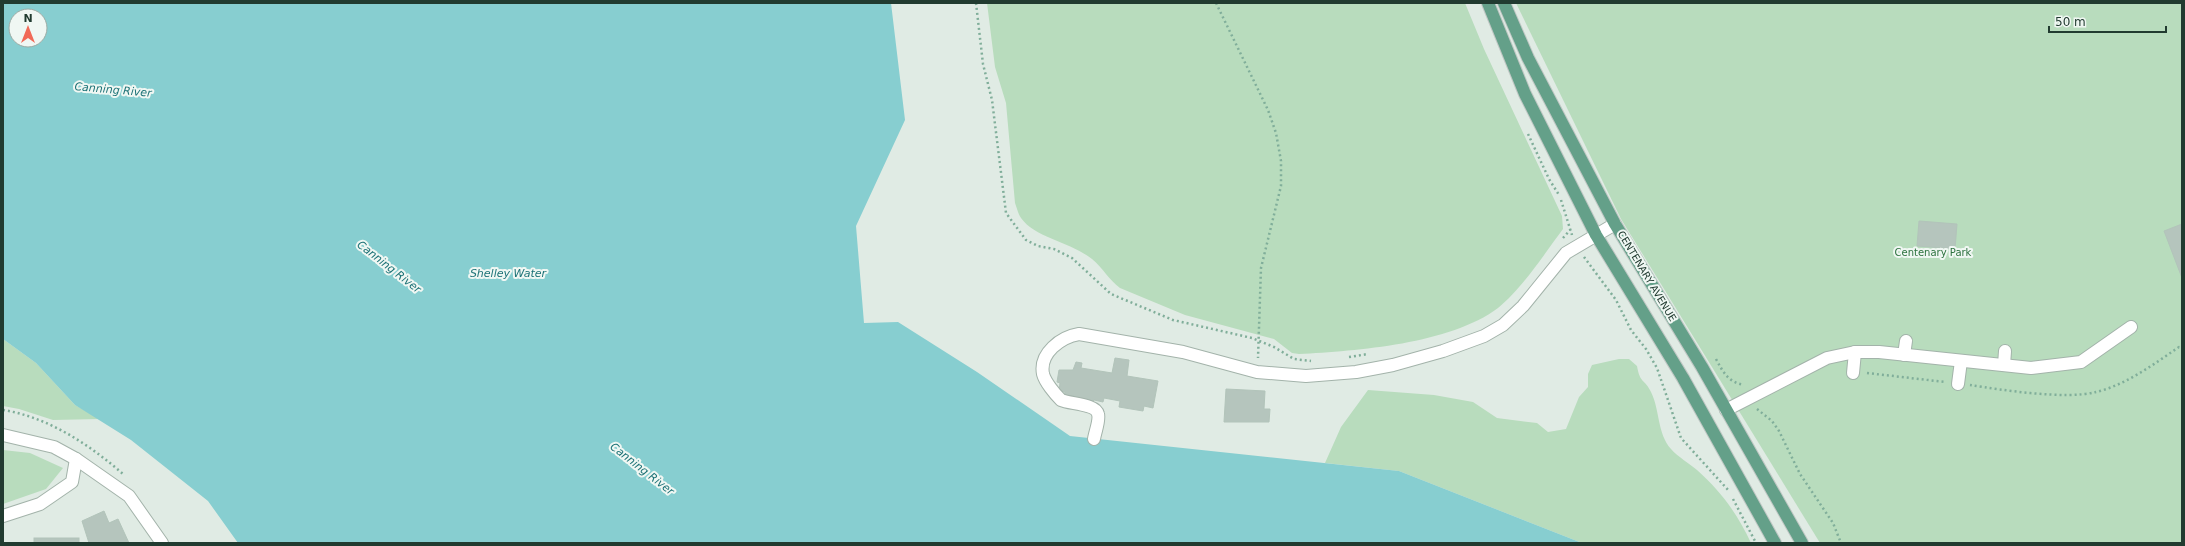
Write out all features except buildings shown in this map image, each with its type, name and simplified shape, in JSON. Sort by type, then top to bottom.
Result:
[{"type":"main road","points":[[1488,3],[1525,94],[1596,235],[1683,378],[1775,543]]},
{"type":"main road","name":"CENTENARY AVENUE","points":[[1504,3],[1528,58],[1615,224],[1726,410],[1802,543]]},
{"type":"street","points":[[1094,439],[1099,414],[1096,410],[1091,406],[1061,400],[1043,375],[1042,364],[1047,354],[1060,340],[1069,336],[1080,334],[1183,352],[1256,372],[1306,376],[1356,372],[1443,351],[1484,336],[1503,325],[1522,306],[1566,253],[1615,224]]},
{"type":"street","points":[[1726,410],[1750,396],[1827,358],[1855,352],[1904,355],[2031,368],[2081,362],[2131,327]]},
{"type":"street","points":[[1904,355],[1906,341]]},
{"type":"street","points":[[2004,365],[2005,351]]},
{"type":"street","points":[[1853,373],[1855,352]]},
{"type":"street","points":[[1958,384],[1961,361]]},
{"type":"street","points":[[3,436],[54,447],[76,459],[129,496],[162,543]]},
{"type":"street","points":[[3,516],[40,504],[72,482],[76,459]]},
{"type":"path","points":[[976,3],[983,64],[992,100],[1001,187],[1006,213],[1012,224],[1026,240],[1038,246],[1054,249],[1072,258],[1111,294],[1173,320],[1217,329],[1260,342],[1274,347],[1294,359],[1317,361]]},
{"type":"path","points":[[1216,3],[1268,110],[1276,133],[1282,161],[1281,186],[1261,268],[1260,342],[1256,372]]},
{"type":"path","points":[[1559,243],[1570,230]]},
{"type":"path","points":[[1346,358],[1375,353]]},
{"type":"path","points":[[1716,359],[1724,374],[1736,384],[1744,384],[1758,410],[1772,421],[1779,431],[1800,474],[1833,523],[1841,543]]},
{"type":"green space","points":[[987,3],[1465,3],[1484,49],[1562,216],[1563,229],[1524,281],[1498,308],[1478,320],[1455,330],[1429,338],[1375,348],[1299,354],[1292,353],[1274,339],[1185,315],[1120,288],[1092,259],[1074,248],[1035,230],[1027,225],[1018,213],[1015,203],[1006,103],[995,67]]},
{"type":"green space","name":"Centenary Park","points":[[1516,3],[2182,3],[2182,543],[1820,543],[1621,219]]},
{"type":"green space","points":[[3,339],[36,363],[75,405],[100,419],[53,420],[19,409],[3,406]]},
{"type":"green space","points":[[1619,359],[1629,359],[1637,366],[1641,379],[1649,388],[1654,399],[1666,443],[1674,452],[1714,486],[1735,513],[1751,543],[1582,543],[1399,471],[1325,463],[1341,427],[1368,390],[1434,395],[1473,402],[1497,418],[1537,423],[1548,432],[1566,429],[1579,397],[1588,387],[1588,374],[1592,365]]},
{"type":"green space","points":[[3,450],[30,453],[63,468],[46,489],[3,504]]},
{"type":"water","name":"Shelley Water","points":[[3,3],[891,3],[905,120],[856,226],[864,323],[898,322],[977,372],[1070,436],[1399,471],[1582,543],[238,543],[208,501],[131,440],[75,405],[36,363],[3,339]]},
{"type":"water label","name":"Canning River","points":[[113,90]]},
{"type":"water label","name":"Canning River","points":[[389,267]]},
{"type":"water label","name":"Canning River","points":[[642,469]]}]
